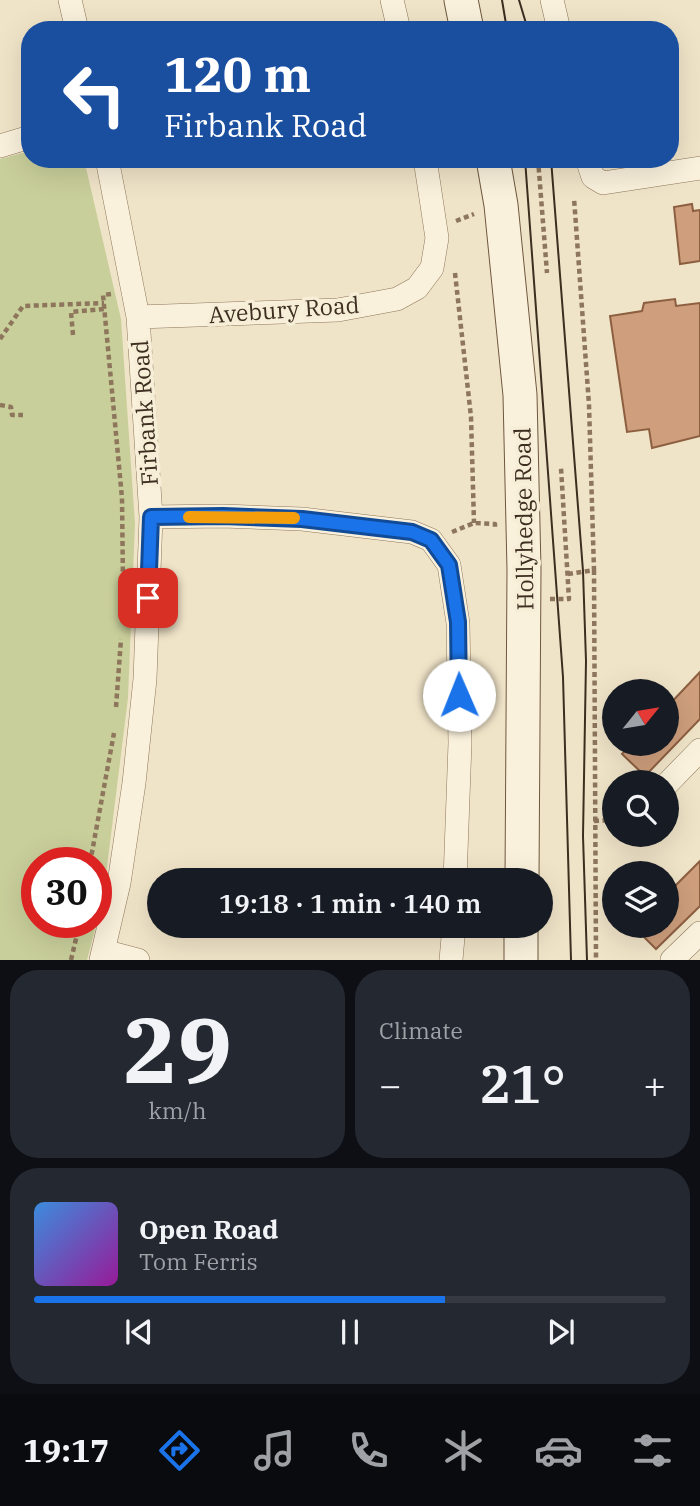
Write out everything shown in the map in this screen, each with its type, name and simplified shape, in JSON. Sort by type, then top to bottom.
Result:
[{"type":"street","points":[[70,0],[75,21]]},
{"type":"street","points":[[392,0],[397,21]]},
{"type":"street","points":[[461,0],[465,21]]},
{"type":"street","points":[[552,0],[557,21]]},
{"type":"street","points":[[0,146],[21,140]]},
{"type":"street","name":"Firbank Road","points":[[103,955],[118,883],[140,731],[145,679],[151,517],[138,317],[109,168]]},
{"type":"street","name":"Avebury Road","points":[[138,317],[338,310],[397,299],[417,288],[432,268],[437,238],[426,168]]},
{"type":"street","name":"Hollyhedge Road","points":[[495,168],[501,205],[521,410],[524,621],[522,868]]},
{"type":"street","points":[[590,168],[593,177],[603,184],[700,168]]},
{"type":"street","points":[[151,517],[302,519],[412,532],[431,540],[449,565],[458,622],[460,743],[455,868]]},
{"type":"street","points":[[679,772],[700,750]]},
{"type":"street","points":[[672,960],[700,933]]},
{"type":"street","points":[[451,960],[453,938]]},
{"type":"street","points":[[521,938],[521,960]]},
{"type":"street","points":[[103,955],[138,960]]},
{"type":"path","points":[[539,168],[547,273]]},
{"type":"path","points":[[573,198],[589,405],[597,663],[594,821],[596,960]]},
{"type":"path","points":[[436,228],[501,205]]},
{"type":"path","points":[[454,261],[471,417],[474,523]]},
{"type":"path","points":[[123,596],[122,498],[103,295],[133,293]]},
{"type":"path","points":[[0,339],[23,306],[104,306]]},
{"type":"path","points":[[73,335],[71,312],[104,306]]},
{"type":"path","points":[[0,405],[11,407],[12,415],[23,415]]},
{"type":"path","points":[[561,468],[568,573],[594,570]]},
{"type":"path","points":[[431,540],[474,523],[495,524],[495,536]]},
{"type":"path","points":[[116,713],[121,633]]},
{"type":"path","points":[[93,847],[115,727]]},
{"type":"path","points":[[594,821],[602,821]]},
{"type":"path","points":[[71,960],[76,938]]},
{"type":"green space","points":[[21,153],[21,168],[86,168],[121,319],[135,524],[128,698],[109,847],[21,847],[21,938],[93,938],[87,960],[0,960],[0,159]]},
{"type":"building","points":[[692,204],[693,211],[700,210],[700,261],[680,264],[674,207]]},
{"type":"building","points":[[675,299],[676,306],[700,303],[700,436],[652,448],[649,429],[627,432],[610,316],[642,311],[644,303]]},
{"type":"building","points":[[700,672],[700,719],[679,741],[679,694]]},
{"type":"building","points":[[624,756],[664,756],[651,770],[639,770]]},
{"type":"building","points":[[700,861],[700,906],[679,927],[679,882]]},
{"type":"building","points":[[645,938],[667,938],[656,949]]},
{"type":"tram line","points":[[502,0],[506,21]]},
{"type":"tram line","points":[[519,0],[525,21]]},
{"type":"tram line","points":[[526,168],[563,677],[571,960]]},
{"type":"tram line","points":[[552,168],[583,571],[586,661],[583,836],[587,960]]},
{"type":"slow traffic","points":[[189,517],[294,518]]},
{"type":"route","points":[[148,598],[151,517],[302,519],[412,532],[431,540],[449,565],[458,622],[459,695]]}]
